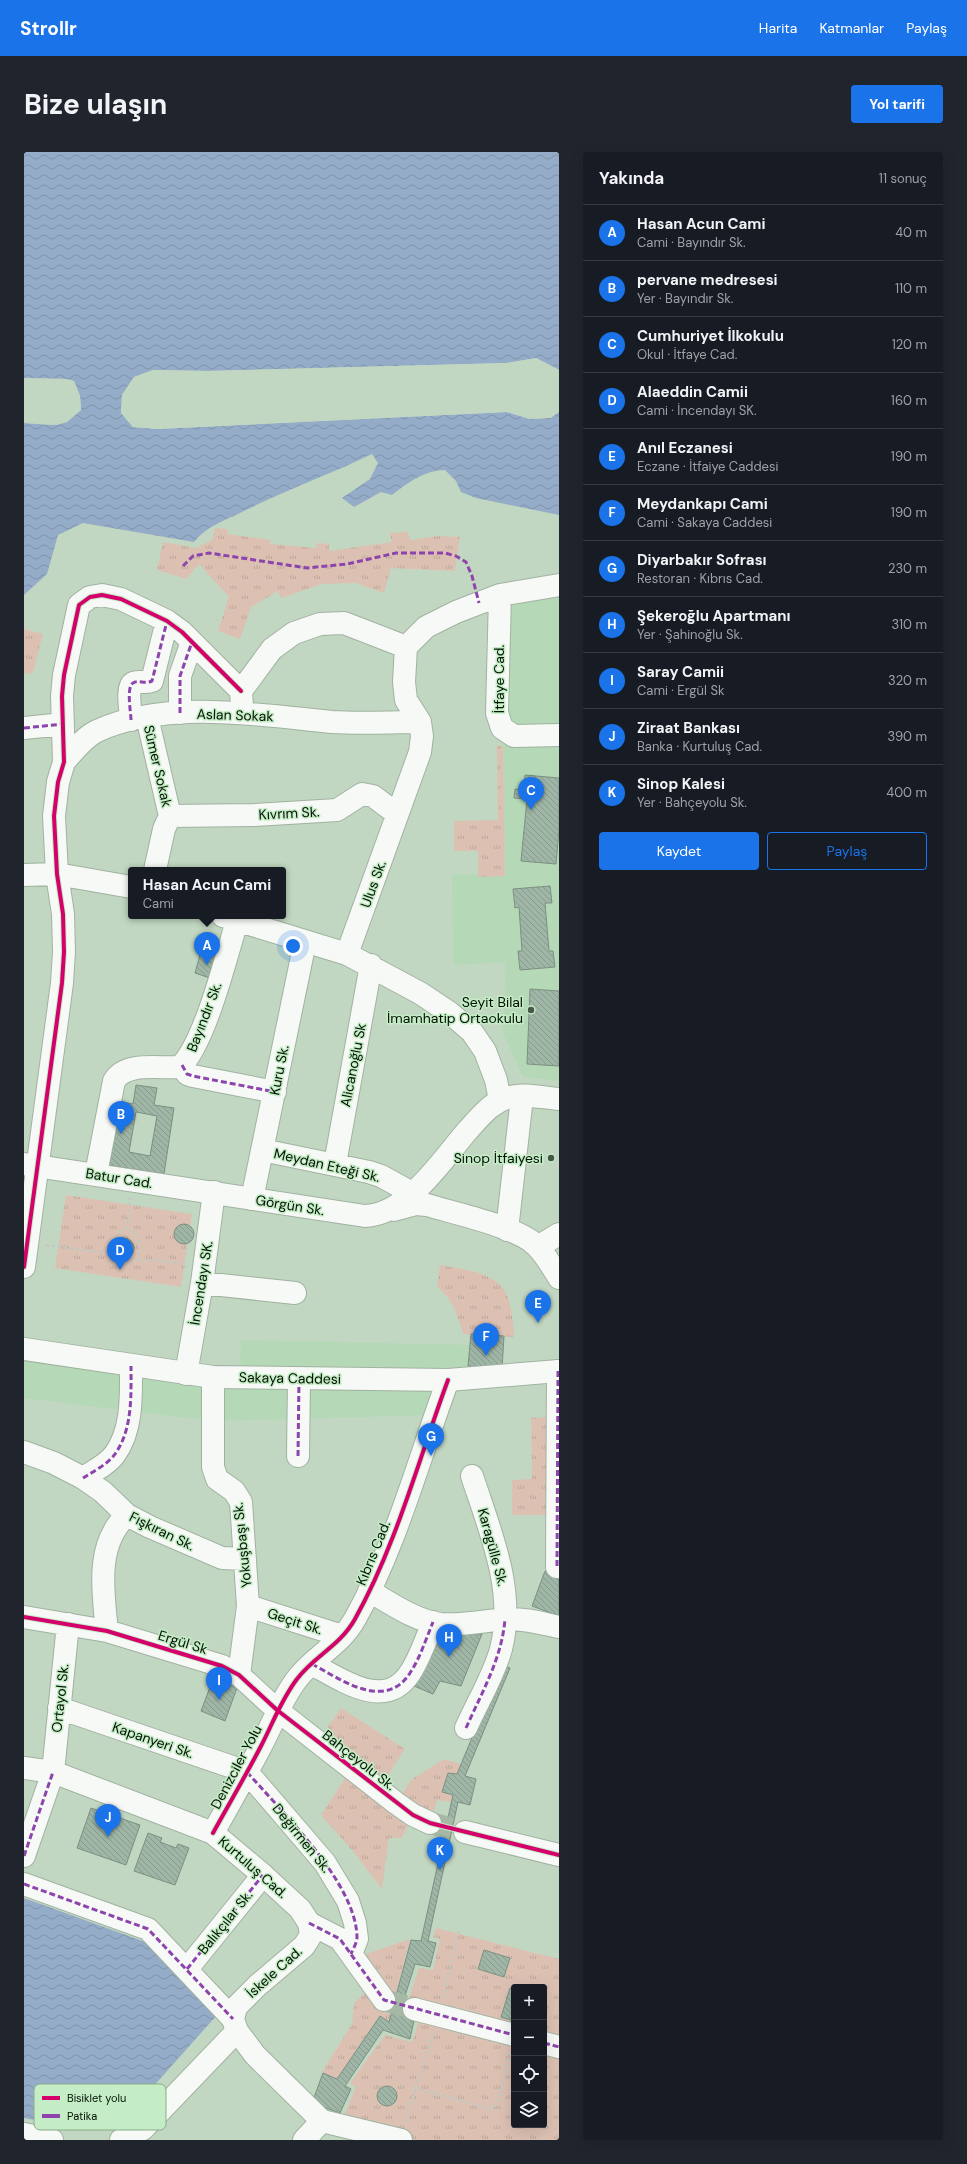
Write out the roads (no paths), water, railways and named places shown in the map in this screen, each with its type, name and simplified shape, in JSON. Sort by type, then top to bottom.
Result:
[{"type":"main road","points":[[420,722],[406,700],[404,682],[406,647],[426,627],[456,612],[500,594],[559,585]]},
{"type":"main road","name":"İtfaye Cad.","points":[[500,594],[496,713],[502,728],[514,736],[559,735]]},
{"type":"main road","points":[[24,1267],[30,1164],[62,983],[64,952],[63,914],[56,874],[54,816],[58,782],[64,762],[64,675],[79,605],[90,597],[102,595],[121,599],[167,621],[192,642],[241,691],[243,713]]},
{"type":"main road","name":"Sümer Sokak","points":[[167,621],[152,681],[148,683],[134,682],[130,685],[129,690],[170,816]]},
{"type":"main road","points":[[241,691],[272,649],[294,633],[320,624],[344,623],[406,647]]},
{"type":"main road","points":[[180,713],[180,676],[192,642]]},
{"type":"main road","name":"Aslan Sokak","points":[[64,762],[80,744],[97,731],[139,718],[180,713],[243,713],[334,722],[420,722]]},
{"type":"main road","name":"Ulus Sk.","points":[[347,954],[420,752],[420,722]]},
{"type":"main road","points":[[24,728],[63,724]]},
{"type":"main road","name":"Kıvrım Sk.","points":[[170,816],[255,815],[337,810],[362,794],[373,796],[397,814]]},
{"type":"main road","points":[[156,867],[164,829],[170,816]]},
{"type":"main road","points":[[24,875],[56,874],[128,886]]},
{"type":"main road","name":"Bayındır Sk.","points":[[96,1174],[114,1081],[118,1073],[127,1069],[171,1068],[182,1065],[193,1052],[204,1023],[230,919]]},
{"type":"main road","points":[[233,919],[347,954],[420,993],[450,1013],[472,1032],[485,1051],[496,1080],[500,1100]]},
{"type":"main road","name":"Kuru Sk.","points":[[252,1199],[305,942]]},
{"type":"main road","name":"Alicanoğlu Sk","points":[[335,1164],[371,966]]},
{"type":"main road","points":[[182,1065],[188,1074],[193,1076],[275,1092]]},
{"type":"main road","points":[[375,1215],[412,1193],[482,1114],[500,1100],[512,1096],[559,1100]]},
{"type":"main road","points":[[507,1230],[522,1097]]},
{"type":"main road","name":"Meydan Eteği Sk.","points":[[262,1150],[335,1164],[381,1176],[412,1193]]},
{"type":"main road","name":"Batur Cad.","points":[[30,1164],[214,1192]]},
{"type":"main road","name":"Görgün Sk.","points":[[214,1192],[252,1199],[375,1215]]},
{"type":"main road","name":"İncendayı SK.","points":[[186,1374],[202,1283],[214,1192]]},
{"type":"main road","points":[[375,1215],[404,1206],[427,1205],[507,1230],[533,1243],[541,1245],[559,1234]]},
{"type":"main road","points":[[533,1243],[546,1257],[559,1278]]},
{"type":"main road","points":[[202,1283],[295,1293]]},
{"type":"main road","name":"Sakaya Caddesi","points":[[24,1349],[213,1377],[448,1380],[559,1369]]},
{"type":"main road","points":[[83,1478],[101,1467],[115,1454],[124,1438],[129,1420],[131,1366]]},
{"type":"main road","points":[[559,1369],[557,1567],[559,1567]]},
{"type":"main road","name":"Yokuşbaşı Sk.","points":[[213,1377],[213,1467],[217,1479],[234,1491],[241,1502],[248,1606],[239,1675]]},
{"type":"main road","points":[[298,1456],[299,1378]]},
{"type":"main road","name":"Kıbrıs Cad.","points":[[277,1710],[297,1679],[335,1645],[355,1620],[395,1529],[448,1380]]},
{"type":"main road","name":"Fışkıran Sk.","points":[[24,1452],[54,1463],[83,1478],[103,1492],[127,1515],[196,1548],[222,1558],[245,1559]]},
{"type":"main road","name":"Karagülle Sk.","points":[[466,1728],[498,1657],[504,1637],[505,1619],[505,1591],[498,1560],[472,1476]]},
{"type":"main road","points":[[107,1631],[104,1596],[104,1559],[109,1538],[116,1525],[127,1515]]},
{"type":"main road","points":[[369,1591],[404,1611],[433,1622],[462,1625],[505,1619],[530,1620],[559,1627]]},
{"type":"main road","name":"Geçit Sk.","points":[[248,1606],[342,1636]]},
{"type":"main road","name":"Ergül Sk","points":[[24,1617],[107,1631],[203,1659],[222,1666],[239,1675],[277,1710]]},
{"type":"main road","points":[[312,1664],[356,1688],[369,1691],[390,1689],[400,1684],[410,1673],[433,1622]]},
{"type":"main road","name":"Ortayol Sk.","points":[[24,1856],[53,1772],[68,1624]]},
{"type":"main road","name":"Kapanyeri Sk.","points":[[59,1708],[247,1772]]},
{"type":"main road","name":"Denizciler Yolu","points":[[213,1833],[247,1772],[277,1710]]},
{"type":"main road","name":"Bahçeyolu Sk.","points":[[277,1710],[396,1803],[413,1815],[430,1823]]},
{"type":"main road","name":"Kurtuluş Cad.","points":[[24,1768],[53,1772],[213,1833],[264,1875],[300,1909],[309,1923]]},
{"type":"main road","name":"Değirmen Sk.","points":[[247,1772],[325,1863],[348,1901],[355,1923],[357,1939],[351,1954]]},
{"type":"main road","points":[[465,1832],[559,1855]]},
{"type":"main road","name":"Balıkçılar Sk.","points":[[186,1969],[264,1875]]},
{"type":"main road","points":[[24,1884],[148,1929],[186,1969],[235,2025],[255,2055],[322,2121],[401,2140]]},
{"type":"main road","points":[[309,1923],[340,1939],[384,2000]]},
{"type":"main road","name":"İskele Cad.","points":[[166,2103],[235,2025],[236,2007],[258,1985],[304,1946],[311,1935],[309,1923]]},
{"type":"main road","points":[[414,2009],[440,2016],[511,2043]]},
{"type":"main road","points":[[547,2044],[559,2047]]},
{"type":"main road","points":[[304,2140],[322,2121]]},
{"type":"main road","name":"İskele Cad.","points":[[120,2133],[137,2130]]},
{"type":"main road","points":[[24,2134],[54,2131]]},
{"type":"water","points":[[24,152],[559,152],[559,370],[536,358],[507,363],[208,371],[153,370],[134,377],[122,395],[121,413],[133,427],[158,429],[507,412],[527,418],[540,418],[559,412],[559,515],[476,498],[461,492],[456,481],[445,470],[430,472],[410,482],[392,495],[381,492],[354,507],[342,498],[370,479],[378,463],[372,454],[273,497],[221,522],[209,528],[194,542],[83,523],[58,535],[47,574],[24,595],[24,423],[49,425],[61,423],[67,421],[81,410],[80,396],[74,381],[66,379],[24,378]]},
{"type":"water","points":[[24,1898],[148,1943],[217,2015],[156,2084],[34,2084],[34,2120],[24,2118]]},
{"type":"tunnel","points":[[430,1823],[465,1832]]},
{"type":"tunnel","points":[[384,2000],[414,2009]]},
{"type":"place","name":"Cumhuriyet İlkokulu","points":[[531,810]]},
{"type":"place","name":"Hasan Acun Cami","points":[[207,965]]},
{"type":"place","name":"Seyit Bilal İmamhatip Ortaokulu","points":[[531,1010]]},
{"type":"place","name":"pervane medresesi","points":[[121,1134]]},
{"type":"place","name":"Sinop İtfaiyesi","points":[[551,1158]]},
{"type":"place","name":"Alaeddin Camii","points":[[120,1270]]},
{"type":"place","name":"Anıl Eczanesi","points":[[538,1323]]},
{"type":"place","name":"Meydankapı Cami","points":[[486,1356]]},
{"type":"place","name":"Diyarbakır Sofrası","points":[[431,1456]]},
{"type":"place","name":"Şekeroğlu Apartmanı","points":[[449,1657]]},
{"type":"place","name":"Saray Camii","points":[[219,1700]]},
{"type":"place","name":"Ziraat Bankası","points":[[108,1837]]},
{"type":"place","name":"Sinop Kalesi","points":[[440,1870]]}]
